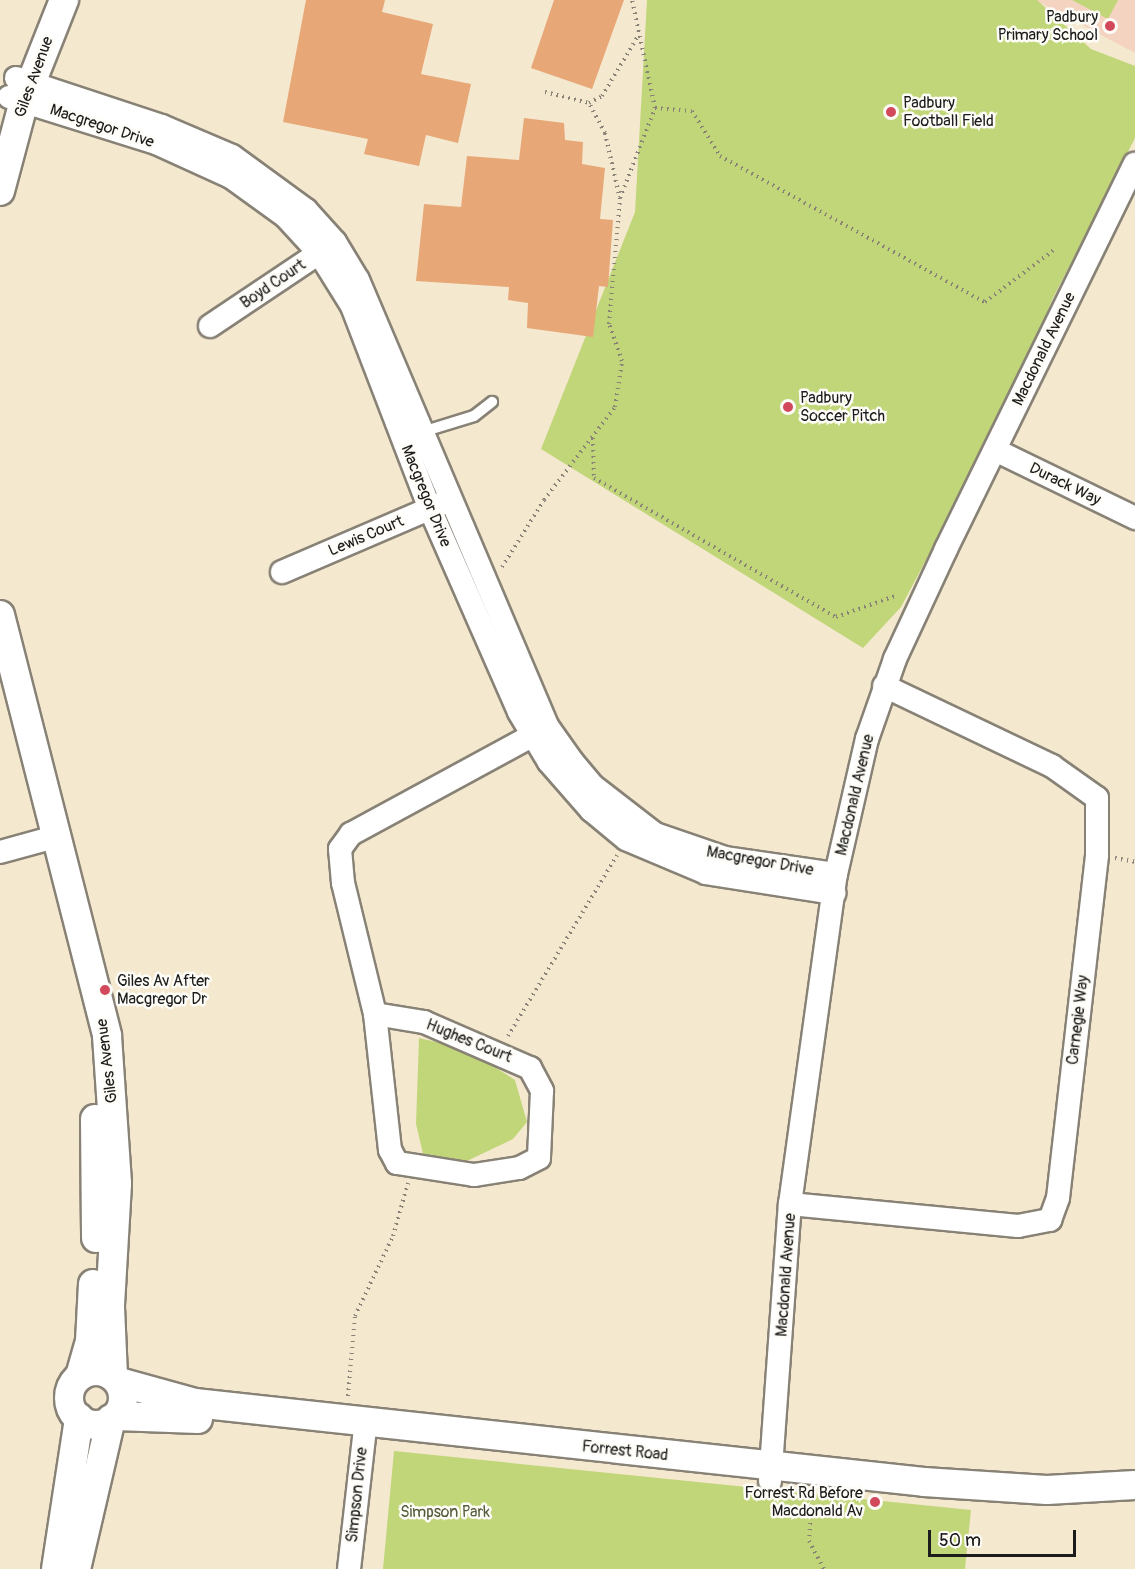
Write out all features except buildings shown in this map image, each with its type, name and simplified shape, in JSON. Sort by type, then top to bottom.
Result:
[{"type":"street","name":"Giles Avenue","points":[[0,191],[20,89],[45,0]]},
{"type":"street","name":"Giles Avenue","points":[[0,127],[64,0]]},
{"type":"street","name":"Macgregor Drive","points":[[20,89],[162,126],[232,156],[282,188],[368,302],[422,432],[441,504],[483,574],[540,731],[593,786],[656,834],[725,858],[835,884]]},
{"type":"street","name":"Macdonald Avenue","points":[[771,1472],[790,1204],[835,884],[884,686],[995,450],[1135,164]]},
{"type":"street","name":"Macgregor Drive","points":[[327,248],[540,731],[576,795],[627,839],[706,873],[835,884]]},
{"type":"street","name":"Boyd Court","points":[[210,326],[327,248]]},
{"type":"street","name":"Durack Way","points":[[995,450],[1135,518]]},
{"type":"street","name":"Lewis Court","points":[[282,572],[441,504]]},
{"type":"street","name":"Giles Avenue","points":[[0,615],[75,970],[96,1114],[90,1341],[80,1376]]},
{"type":"street","name":"Giles Avenue","points":[[0,686],[95,984],[112,1078],[117,1184],[110,1307],[116,1379]]},
{"type":"street","name":"Carnegie Way","points":[[790,1204],[1018,1226],[1050,1220],[1058,1198],[1097,855],[1097,798],[1052,766],[884,686]]},
{"type":"street","points":[[412,1168],[397,1163],[390,1150],[375,1014],[343,884],[340,849],[351,834],[540,731]]},
{"type":"street","points":[[0,852],[48,838]]},
{"type":"street","name":"Hughes Court","points":[[375,1014],[424,1022],[499,1051],[530,1068],[542,1090],[539,1158],[519,1168],[474,1175],[412,1168]]},
{"type":"street","points":[[56,1569],[79,1418],[69,1395],[80,1376],[95,1371],[116,1379],[123,1401],[114,1418],[76,1569]]},
{"type":"street","name":"Forrest Road","points":[[116,1379],[177,1401],[331,1416],[365,1429]]},
{"type":"street","points":[[79,1418],[92,1424],[114,1418]]},
{"type":"street","name":"Forrest Road","points":[[114,1418],[365,1429],[771,1472],[979,1487],[1135,1485]]},
{"type":"street","name":"Simpson Drive","points":[[348,1569],[365,1429]]},
{"type":"street","name":"Forrest Road","points":[[771,1472],[812,1486],[975,1500],[1135,1499]]},
{"type":"lane","points":[[422,432],[474,416],[492,402]]},
{"type":"path","points":[[483,574],[503,567],[544,500],[615,407],[622,362],[609,324],[620,199],[655,108],[632,0]]},
{"type":"path","points":[[589,103],[618,76],[639,35]]},
{"type":"path","points":[[545,92],[589,103],[605,133],[620,199]]},
{"type":"path","points":[[655,108],[692,111],[720,156],[985,303],[1055,249]]},
{"type":"path","points":[[593,437],[594,478],[836,617],[895,596]]},
{"type":"path","points":[[499,1051],[627,839]]},
{"type":"path","points":[[331,1416],[347,1402],[355,1316],[393,1236],[412,1168]]},
{"type":"path","points":[[812,1486],[809,1541],[824,1569]]},
{"type":"shaded area","name":"Padbury Primary School","points":[[1035,0],[1135,0],[1135,53]]},
{"type":"green space","points":[[647,0],[1037,0],[1091,49],[1135,66],[1135,138],[1052,300],[1019,385],[901,607],[863,648],[541,449],[635,212]]},
{"type":"green space","points":[[1072,0],[1118,0],[1108,19]]},
{"type":"green space","points":[[419,1038],[466,1049],[515,1080],[527,1122],[513,1139],[429,1179],[416,1124]]},
{"type":"green space","name":"Simpson Park","points":[[394,1451],[971,1510],[965,1569],[383,1569]]},
{"type":"place","name":"Padbury Primary School","points":[[1110,26]]},
{"type":"place","name":"Padbury Football Field","points":[[891,112]]},
{"type":"place","name":"Padbury Soccer Pitch","points":[[788,407]]},
{"type":"place","name":"Giles Av After Macgregor Dr","points":[[105,990]]},
{"type":"place","name":"Forrest Rd Before Macdonald Av","points":[[875,1502]]}]
